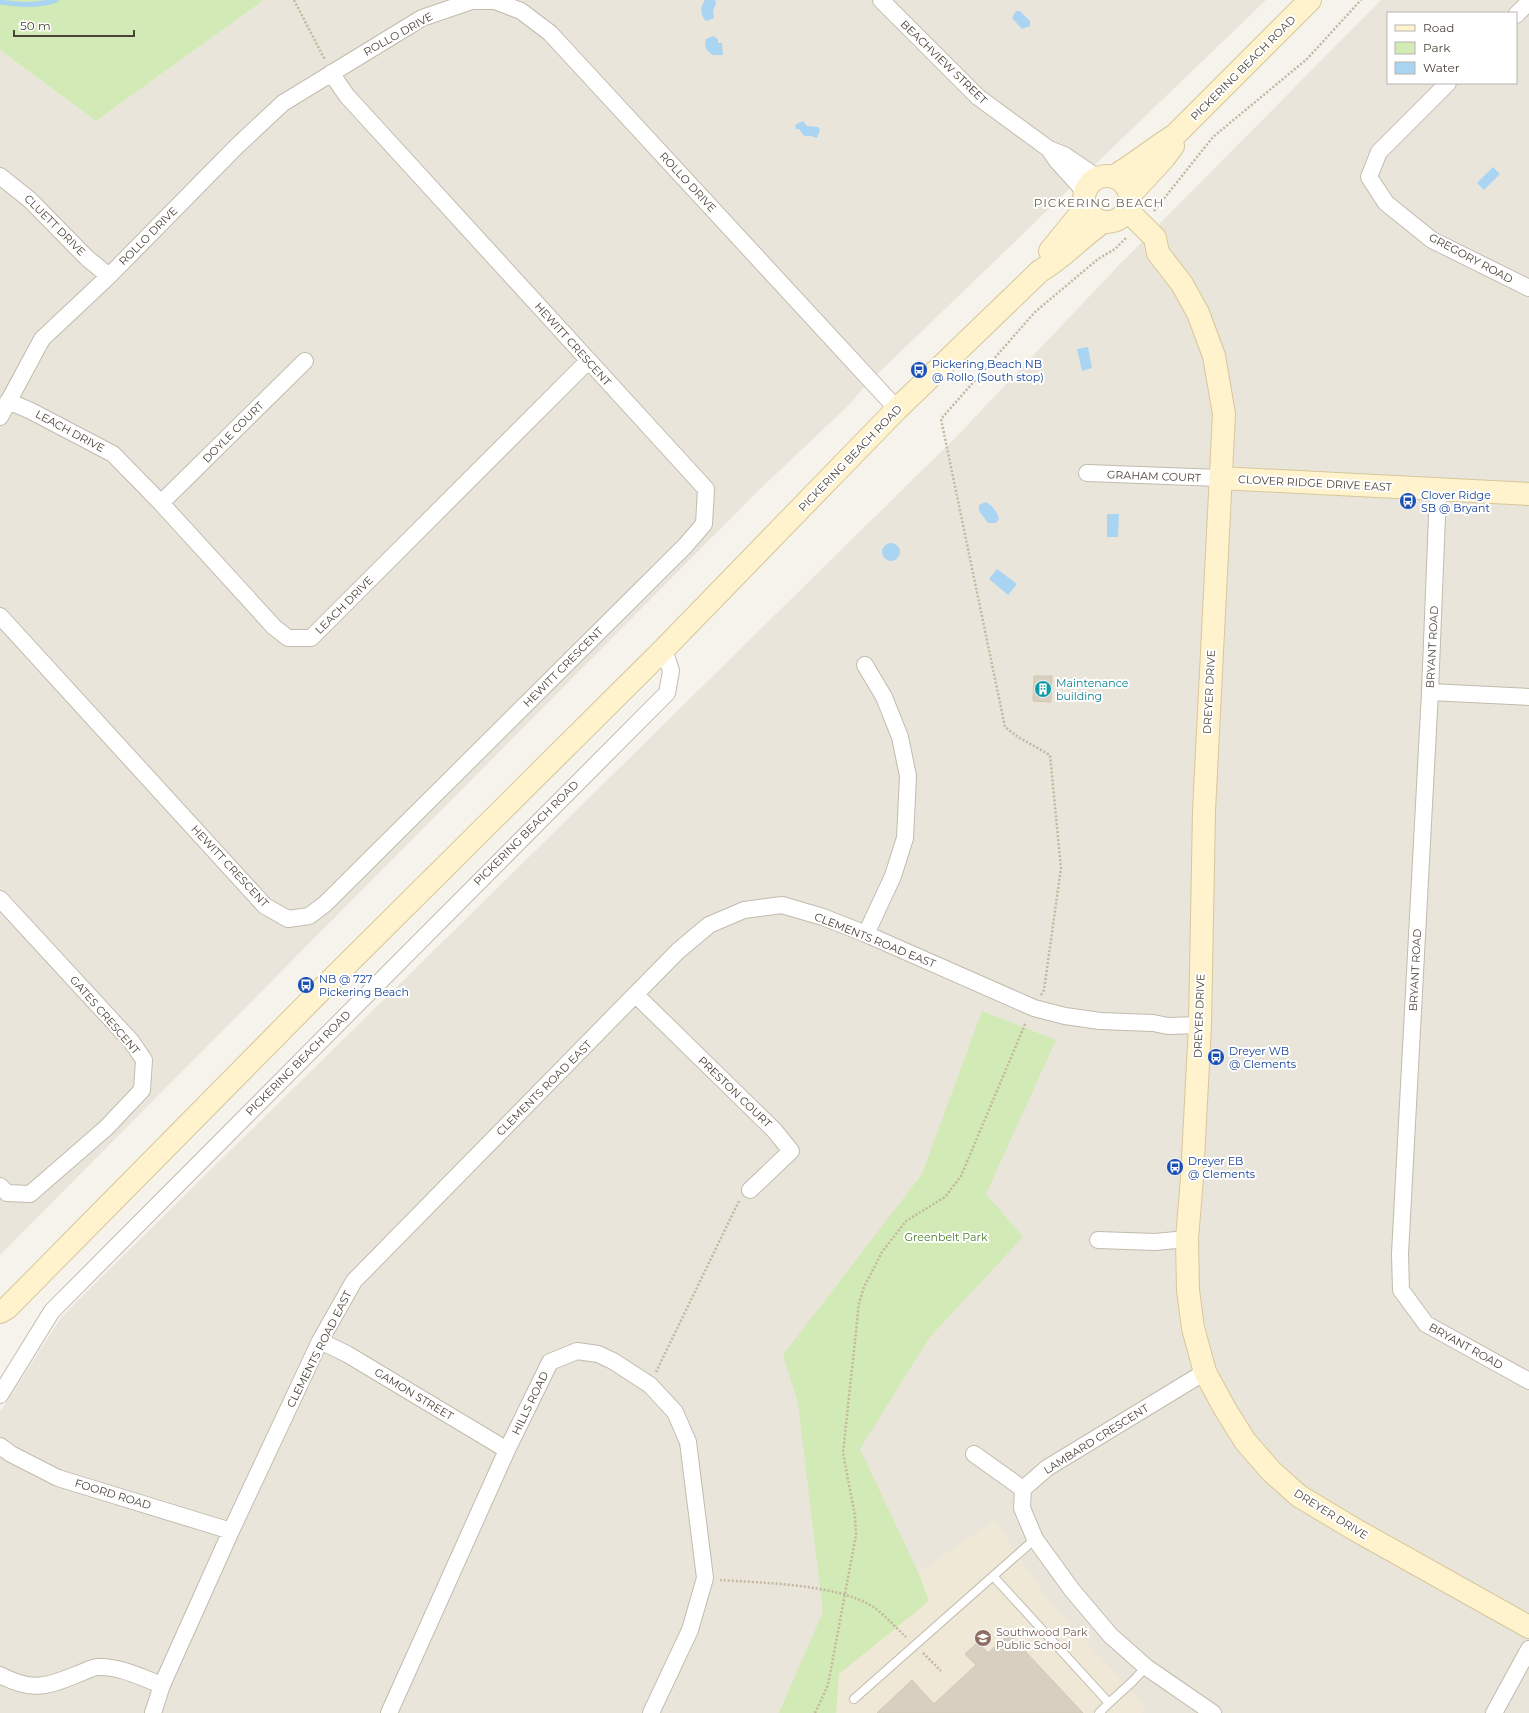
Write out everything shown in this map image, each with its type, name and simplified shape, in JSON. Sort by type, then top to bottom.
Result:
[{"type":"street","name":"BEACHVIEW STREET","points":[[881,0],[978,97],[1049,149],[1057,161],[1095,189]]},
{"type":"street","name":"PICKERING BEACH ROAD","points":[[1040,271],[1043,259],[1065,234],[1095,189],[1136,163],[1175,135],[1310,0]]},
{"type":"street","name":"ROLLO DRIVE","points":[[0,416],[42,339],[109,276],[237,146],[283,103],[422,18],[472,1],[495,1],[521,11],[550,33],[897,409]]},
{"type":"street","points":[[1517,14],[1529,2]]},
{"type":"street","name":"HEWITT CRESCENT","points":[[0,616],[265,906],[288,919],[309,916],[325,904],[685,546],[704,524],[706,489],[347,96],[331,73]]},
{"type":"street","name":"GREGORY ROAD","points":[[1447,84],[1378,152],[1369,177],[1386,203],[1432,240],[1529,288]]},
{"type":"street","name":"PICKERING BEACH ROAD","points":[[2,1314],[321,990],[664,649],[897,409],[1040,271],[1052,264],[1089,232],[1119,212],[1172,149],[1175,135]]},
{"type":"street","name":"CLUETT DRIVE","points":[[0,176],[30,200],[87,258],[109,276]]},
{"type":"street","points":[[1121,180],[1126,186],[1119,212],[1095,219],[1089,214],[1095,189],[1121,180]]},
{"type":"street","name":"DREYER DRIVE","points":[[1119,212],[1136,240],[1158,252],[1182,284],[1198,313],[1214,356],[1224,414],[1204,811],[1200,1025],[1192,1178],[1187,1239],[1188,1290],[1193,1328],[1205,1372],[1225,1410],[1245,1441],[1271,1471],[1299,1496],[1354,1529],[1529,1627]]},
{"type":"street","name":"DOYLE COURT","points":[[161,503],[305,361]]},
{"type":"street","name":"LEACH DRIVE","points":[[8,402],[31,411],[113,454],[161,503],[274,627],[288,638],[311,638],[588,361]]},
{"type":"street","name":"GRAHAM COURT","points":[[1087,473],[1220,478]]},
{"type":"street","name":"CLOVER RIDGE DRIVE EAST","points":[[1220,478],[1438,491],[1529,494]]},
{"type":"street","name":"BRYANT ROAD","points":[[1438,491],[1430,692],[1400,1254],[1401,1290],[1426,1324],[1529,1381]]},
{"type":"street","name":"PICKERING BEACH ROAD","points":[[0,1395],[52,1311],[667,693],[671,671],[664,649]]},
{"type":"street","points":[[865,665],[884,697],[900,737],[908,776],[905,838],[893,876],[866,934]]},
{"type":"street","points":[[1430,692],[1529,697]]},
{"type":"street","name":"GATES CRESCENT","points":[[0,899],[131,1041],[144,1060],[142,1090],[94,1139],[30,1194],[7,1193],[0,1186]]},
{"type":"street","name":"CLEMENTS ROAD EAST","points":[[153,1713],[162,1685],[231,1531],[320,1341],[354,1281],[636,995],[678,950],[709,925],[744,910],[782,905],[823,917],[866,934],[1034,1008],[1100,1022],[1153,1023],[1168,1026],[1200,1025]]},
{"type":"street","name":"PRESTON COURT","points":[[636,995],[774,1130],[791,1150],[750,1190]]},
{"type":"street","points":[[1098,1240],[1155,1242],[1187,1239]]},
{"type":"street","name":"GAMON STREET","points":[[320,1341],[347,1354],[507,1450]]},
{"type":"street","name":"HILLS ROAD","points":[[389,1713],[507,1450],[550,1362],[577,1351],[598,1354],[613,1361],[650,1385],[674,1412],[688,1442],[705,1578],[690,1630],[650,1713]]},
{"type":"street","name":"LAMBARD CRESCENT","points":[[1023,1488],[1047,1468],[1205,1372]]},
{"type":"street","name":"FOORD ROAD","points":[[0,1446],[11,1454],[58,1478],[231,1531]]},
{"type":"street","points":[[974,1454],[1023,1488],[1022,1508],[1035,1539],[1072,1590],[1110,1635],[1146,1667],[1213,1713]]},
{"type":"street","points":[[1494,1713],[1529,1649]]},
{"type":"street","points":[[0,1675],[16,1684],[38,1687],[58,1682],[97,1667],[117,1669],[162,1685]]},
{"type":"lane","points":[[854,1699],[1035,1539]]},
{"type":"lane","points":[[993,1576],[1109,1703]]},
{"type":"lane","points":[[1099,1713],[1134,1681],[1146,1667]]},
{"type":"path","points":[[294,0],[331,73]]},
{"type":"path","points":[[815,1713],[828,1686],[856,1535],[855,1516],[843,1453],[859,1303],[864,1287],[882,1252],[906,1221],[945,1197],[961,1176],[1024,1025],[1044,990],[1062,868],[1050,755],[1018,737],[1005,727],[941,419]]},
{"type":"path","points":[[650,1385],[737,1205],[750,1190]]},
{"type":"path","points":[[705,1578],[819,1589],[845,1595],[872,1606],[941,1671]]},
{"type":"shaded area","points":[[264,0],[1266,0],[867,384],[849,405],[760,489],[0,1255],[0,50],[96,121]]},
{"type":"shaded area","points":[[1381,0],[1529,0],[1529,1713],[0,1713],[0,1412],[62,1316],[957,436],[1120,264]]},
{"type":"shaded area","name":"Southwood Park Public School","points":[[995,1520],[1049,1602],[1146,1706],[1141,1713],[836,1713],[839,1674],[929,1601],[918,1573]]},
{"type":"green space","points":[[0,0],[264,0],[96,121],[0,50]]},
{"type":"green space","name":"Greenbelt Park","points":[[982,1011],[1056,1040],[986,1194],[1023,1237],[929,1338],[860,1449],[918,1572],[929,1601],[839,1674],[836,1713],[779,1713],[823,1612],[798,1403],[783,1355],[922,1174]]},
{"type":"water","points":[[705,0],[715,0],[716,4],[713,10],[714,18],[706,21],[701,11]]},
{"type":"water","points":[[1016,11],[1020,11],[1030,21],[1030,26],[1022,29],[1012,18]]},
{"type":"water","points":[[713,36],[718,39],[718,43],[722,43],[723,55],[713,55],[706,48],[706,39]]},
{"type":"water","points":[[803,121],[807,126],[818,127],[820,130],[817,138],[804,136],[799,129],[796,129],[795,125]]},
{"type":"water","points":[[1493,167],[1500,174],[1484,190],[1477,183]]},
{"type":"water","points":[[1088,347],[1092,368],[1082,371],[1077,349]]},
{"type":"water","points":[[986,502],[997,514],[999,519],[996,523],[988,523],[979,511],[979,505]]},
{"type":"water","points":[[1107,514],[1119,514],[1118,537],[1107,537]]},
{"type":"water","points":[[891,543],[897,546],[900,552],[897,558],[891,561],[885,558],[882,552],[885,546]]},
{"type":"water","points":[[997,569],[1017,584],[1008,595],[989,579]]},
{"type":"building","name":"Maintenance building","points":[[1034,676],[1052,676],[1051,702],[1033,701]]},
{"type":"building","points":[[1009,1634],[1083,1713],[877,1713],[912,1680],[934,1704],[976,1665],[965,1654],[978,1642],[988,1653]]},
{"type":"waterway","points":[[0,2],[28,4],[56,0]]},
{"type":"place","name":"Pickering Beach NB @ Rollo (South stop)","points":[[919,370]]},
{"type":"place","name":"Clover Ridge SB @ Bryant","points":[[1408,501]]},
{"type":"place","name":"Maintenance building","points":[[1043,689]]},
{"type":"place","name":"NB @ 727 Pickering Beach","points":[[306,985]]},
{"type":"place","name":"Dreyer WB @ Clements","points":[[1216,1057]]},
{"type":"place","name":"Dreyer EB @ Clements","points":[[1175,1167]]},
{"type":"place","name":"Southwood Park Public School","points":[[983,1638]]},
{"type":"district","name":"PICKERING BEACH","points":[[1099,203]]}]
